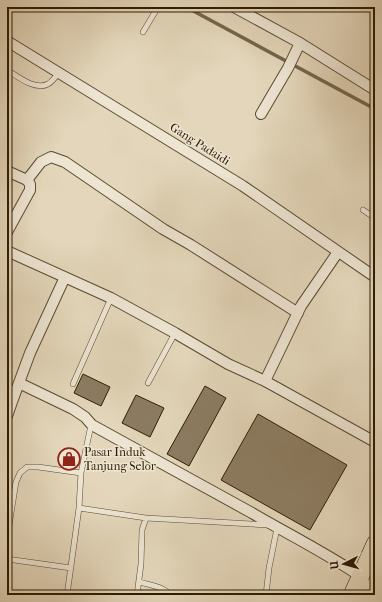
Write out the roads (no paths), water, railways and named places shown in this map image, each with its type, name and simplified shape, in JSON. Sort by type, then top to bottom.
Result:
[{"type":"highway","points":[[352,595],[375,544]]},
{"type":"highway","points":[[370,595],[375,585]]},
{"type":"street","points":[[234,7],[300,42],[375,90]]},
{"type":"street","name":"Gang Padaidi","points":[[7,41],[243,186],[375,277]]},
{"type":"street","points":[[261,114],[288,68],[300,42]]},
{"type":"street","points":[[27,180],[41,162],[51,157],[65,162],[163,229],[191,245],[298,313]]},
{"type":"street","points":[[7,171],[27,180],[30,184],[30,190],[7,232]]},
{"type":"street","points":[[7,252],[111,298],[228,364],[265,381],[375,442]]},
{"type":"street","points":[[265,381],[301,306],[338,252]]},
{"type":"street","points":[[7,416],[10,398],[19,383],[30,353],[65,277]]},
{"type":"street","points":[[19,383],[73,409],[85,417],[92,425],[252,513],[360,576]]},
{"type":"lane","points":[[143,32],[158,7]]},
{"type":"lane","points":[[7,70],[27,82],[38,86],[48,84],[59,73]]},
{"type":"lane","points":[[363,210],[375,218]]},
{"type":"lane","points":[[73,384],[111,298]]},
{"type":"lane","points":[[148,383],[175,333]]},
{"type":"lane","points":[[67,595],[81,473],[92,425]]},
{"type":"lane","points":[[7,538],[16,482],[20,473],[27,467],[38,467],[81,473]]},
{"type":"lane","points":[[78,508],[146,518],[275,526],[266,595]]},
{"type":"lane","points":[[137,595],[141,564],[142,530],[146,518]]},
{"type":"lane","points":[[7,559],[71,568]]},
{"type":"lane","points":[[138,582],[158,587],[167,591],[170,595]]},
{"type":"waterway","points":[[186,7],[375,109]]},
{"type":"place","name":"Pasar Induk Tanjung Selor","points":[[69,459]]}]
